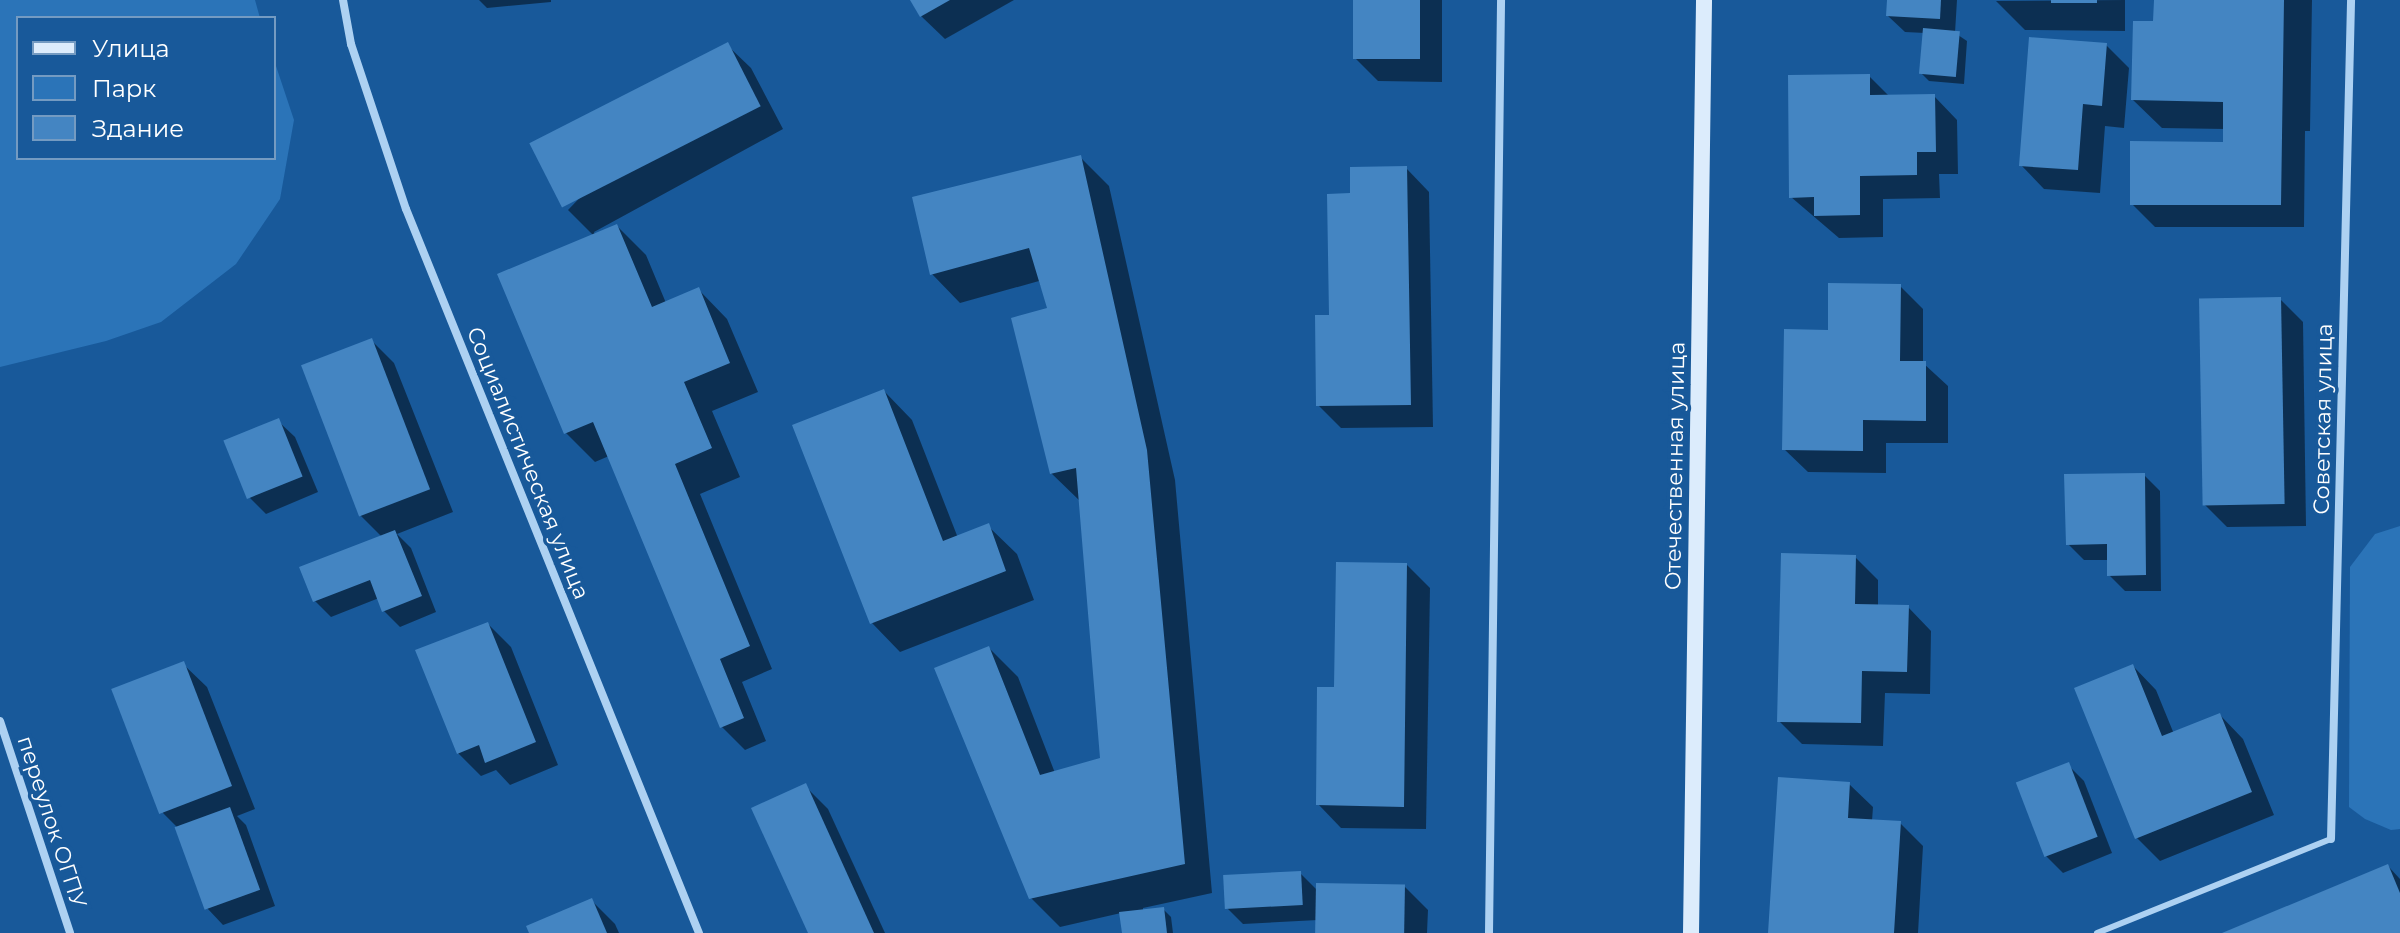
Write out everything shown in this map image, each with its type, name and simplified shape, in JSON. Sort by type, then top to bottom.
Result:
[{"type":"street","name":"Социалистическая улица","points":[[343,0],[351,44],[406,209],[699,933]]},
{"type":"street","points":[[1489,933],[1501,0]]},
{"type":"street","name":"Отечественная улица","points":[[1691,933],[1704,0]]},
{"type":"street","name":"Советская улица","points":[[2331,839],[2351,0]]},
{"type":"street","name":"переулок ОГПУ","points":[[0,721],[70,933]]},
{"type":"lane","points":[[2097,933],[2331,839]]},
{"type":"green space","points":[[0,0],[255,0],[259,16],[16,16],[16,160],[276,160],[276,66],[294,120],[280,199],[236,264],[161,322],[106,341],[0,367]]},
{"type":"green space","points":[[2400,526],[2400,829],[2391,830],[2365,819],[2349,807],[2350,567],[2375,534]]},
{"type":"building","points":[[910,0],[950,0],[920,17]]},
{"type":"building","points":[[1353,0],[1420,0],[1420,59],[1353,59]]},
{"type":"building","points":[[1887,0],[1941,0],[1940,19],[1886,16]]},
{"type":"building","points":[[2051,0],[2097,0],[2097,3],[2051,3]]},
{"type":"building","points":[[2154,0],[2284,0],[2281,205],[2130,205],[2130,141],[2223,142],[2223,102],[2131,100],[2133,21],[2153,21]]},
{"type":"building","points":[[1923,28],[1960,31],[1956,77],[1919,74]]},
{"type":"building","points":[[2029,37],[2107,43],[2102,106],[2083,104],[2078,170],[2019,166]]},
{"type":"building","points":[[728,42],[761,106],[562,207],[529,143]]},
{"type":"building","points":[[1870,74],[1870,95],[1935,94],[1936,152],[1917,152],[1917,175],[1860,176],[1860,215],[1814,216],[1814,197],[1789,198],[1788,75]]},
{"type":"building","points":[[1081,155],[1147,450],[1185,864],[1029,899],[934,668],[989,646],[1040,775],[1100,758],[1076,468],[1050,474],[1011,318],[1047,308],[1029,248],[930,275],[912,197]]},
{"type":"building","points":[[1407,166],[1411,405],[1316,406],[1315,315],[1329,315],[1327,194],[1350,193],[1350,167]]},
{"type":"building","points":[[617,224],[652,307],[699,287],[730,363],[684,382],[712,448],[675,464],[750,646],[720,659],[744,718],[720,728],[593,422],[564,434],[497,274]]},
{"type":"building","points":[[1828,283],[1901,284],[1900,361],[1926,361],[1926,421],[1863,420],[1863,451],[1782,450],[1784,329],[1828,330]]},
{"type":"building","points":[[2281,297],[2285,504],[2203,505],[2199,298]]},
{"type":"building","points":[[372,338],[430,489],[359,516],[301,365]]},
{"type":"building","points":[[884,389],[943,541],[989,523],[1006,571],[870,624],[792,425]]},
{"type":"building","points":[[279,418],[303,476],[247,499],[223,440]]},
{"type":"building","points":[[2145,473],[2146,575],[2107,576],[2107,544],[2066,545],[2064,474]]},
{"type":"building","points":[[395,530],[422,596],[382,612],[370,580],[313,602],[299,567]]},
{"type":"building","points":[[1781,553],[1856,555],[1855,604],[1909,605],[1907,672],[1862,671],[1861,723],[1777,722]]},
{"type":"building","points":[[1336,562],[1407,563],[1404,807],[1316,805],[1317,687],[1334,687]]},
{"type":"building","points":[[488,622],[536,742],[485,763],[479,745],[457,754],[415,650]]},
{"type":"building","points":[[184,661],[232,786],[159,814],[111,689]]},
{"type":"building","points":[[2133,664],[2162,736],[2220,713],[2252,792],[2135,839],[2074,688]]},
{"type":"building","points":[[2069,762],[2098,837],[2044,857],[2016,782]]},
{"type":"building","points":[[1778,777],[1850,782],[1848,818],[1901,821],[1894,933],[1768,933]]},
{"type":"building","points":[[806,783],[874,933],[808,933],[751,808]]},
{"type":"building","points":[[230,807],[260,890],[205,910],[175,827]]},
{"type":"building","points":[[2388,864],[2400,893],[2400,933],[2222,933]]},
{"type":"building","points":[[1301,871],[1303,905],[1225,909],[1223,875]]},
{"type":"building","points":[[1316,883],[1405,885],[1404,933],[1315,933]]},
{"type":"building","points":[[592,898],[607,933],[529,933],[526,926]]},
{"type":"building","points":[[1164,907],[1167,933],[1122,933],[1119,912]]}]
